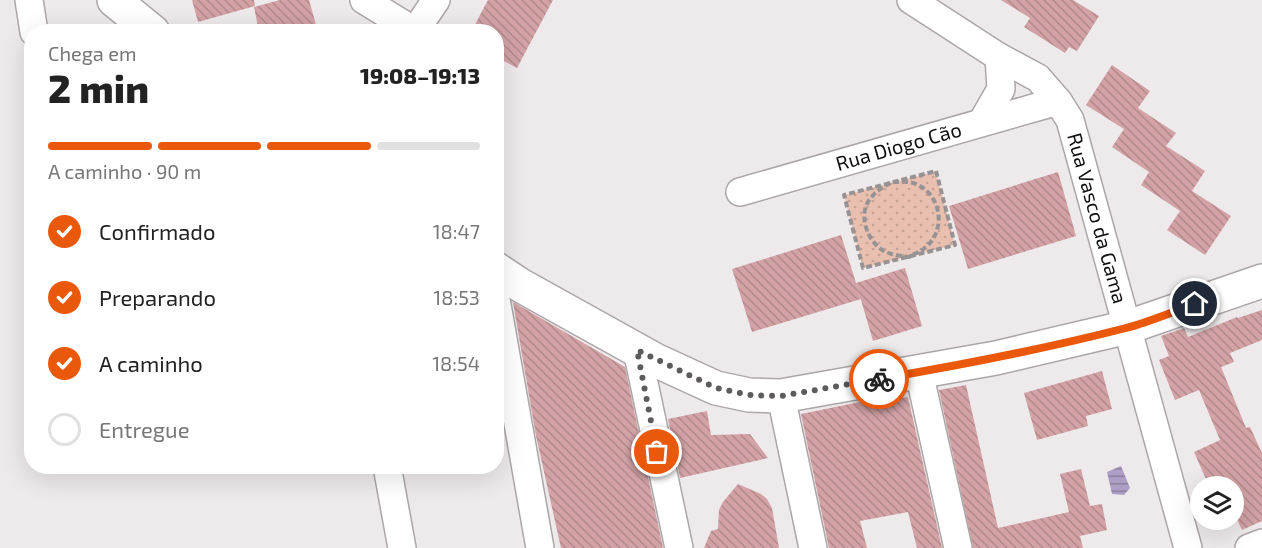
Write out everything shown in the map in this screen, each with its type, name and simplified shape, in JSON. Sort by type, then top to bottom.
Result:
[{"type":"street","points":[[29,0],[33,24]]},
{"type":"street","points":[[114,0],[143,24]]},
{"type":"street","points":[[364,0],[404,24]]},
{"type":"street","points":[[421,24],[436,0]]},
{"type":"street","name":"Rua Vasco da Gama","points":[[911,0],[999,57],[1038,78],[1058,101],[1070,120],[1188,548]]},
{"type":"street","points":[[982,122],[1001,89],[999,57]]},
{"type":"street","name":"Rua Diogo Cão","points":[[740,192],[1058,101]]},
{"type":"street","points":[[504,274],[637,350],[716,388],[749,395],[781,396],[996,358],[1128,327],[1262,281]]},
{"type":"street","points":[[504,344],[540,548]]},
{"type":"street","points":[[637,350],[679,548]]},
{"type":"street","points":[[920,372],[958,548]]},
{"type":"street","points":[[781,396],[813,548]]},
{"type":"street","points":[[388,474],[402,548]]},
{"type":"street","points":[[1249,548],[1262,543]]},
{"type":"path","points":[[936,171],[955,245],[863,268],[844,195],[893,182],[936,171]]},
{"type":"path","points":[[893,182],[917,184],[934,200],[938,211],[939,223],[936,234],[929,244],[909,257],[896,255],[879,247],[868,232],[865,220],[868,200],[881,188],[893,182]]},
{"type":"shaded area","points":[[936,171],[955,245],[863,268],[844,195]]},
{"type":"shaded area","points":[[1121,466],[1130,488],[1124,495],[1112,494],[1107,472]]},
{"type":"building","points":[[192,0],[254,0],[255,6],[198,22]]},
{"type":"building","points":[[280,0],[309,0],[316,24],[257,24],[254,7]]},
{"type":"building","points":[[488,0],[553,0],[517,68],[504,61],[504,24],[475,24]]},
{"type":"building","points":[[1001,0],[1073,0],[1099,16],[1077,51],[1069,47],[1065,53],[1024,27],[1030,18]]},
{"type":"building","points":[[1112,65],[1150,91],[1138,108],[1176,133],[1166,146],[1205,171],[1192,191],[1231,216],[1205,255],[1167,230],[1180,211],[1141,185],[1149,172],[1112,147],[1124,129],[1086,105]]},
{"type":"building","points":[[1058,172],[1076,236],[968,269],[949,206]]},
{"type":"building","points":[[841,235],[861,299],[752,332],[732,269]]},
{"type":"building","points":[[905,268],[922,326],[873,341],[856,283]]},
{"type":"building","points":[[513,302],[625,367],[663,548],[561,548],[536,436]]},
{"type":"building","points":[[1262,310],[1262,340],[1230,353],[1234,362],[1221,367],[1246,428],[1250,427],[1262,453],[1262,521],[1244,529],[1244,476],[1205,476],[1194,452],[1220,440],[1199,390],[1175,400],[1159,360],[1169,356],[1161,336],[1184,328],[1188,337]]},
{"type":"building","points":[[1102,371],[1112,409],[1086,416],[1088,426],[1037,440],[1024,393]]},
{"type":"building","points":[[966,385],[998,528],[1069,512],[1060,474],[1081,469],[1090,506],[1102,504],[1107,530],[1080,536],[1083,548],[973,548],[939,390]]},
{"type":"building","points":[[899,394],[900,398],[908,397],[942,548],[917,548],[908,512],[860,521],[867,548],[829,548],[801,414]]},
{"type":"building","points":[[707,411],[711,435],[750,434],[768,458],[680,478],[668,419]]},
{"type":"building","points":[[738,484],[767,499],[772,508],[779,548],[704,548],[711,531],[718,529],[719,510],[723,502]]},
{"type":"way so far","points":[[657,452],[637,350],[716,388],[749,395],[781,396],[879,379]]},
{"type":"route","points":[[879,379],[996,358],[1106,333],[1195,304]]}]
